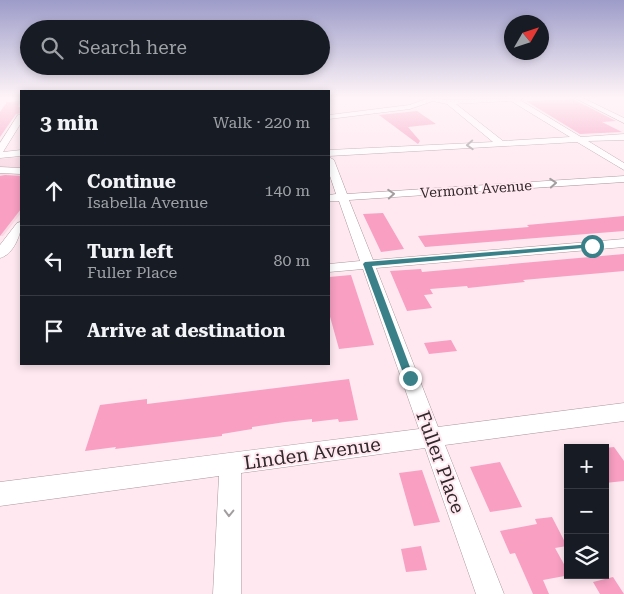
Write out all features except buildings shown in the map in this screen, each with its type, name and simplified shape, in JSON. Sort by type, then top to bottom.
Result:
[{"type":"street","points":[[0,150],[15,126]]},
{"type":"street","points":[[478,126],[501,144]]},
{"type":"street","points":[[557,126],[624,167]]},
{"type":"street","points":[[330,153],[624,137]]},
{"type":"street","points":[[2,163],[20,154]]},
{"type":"street","points":[[2,163],[20,160]]},
{"type":"street","points":[[2,163],[20,167]]},
{"type":"street","points":[[2,163],[20,171]]},
{"type":"street","name":"Fuller Place","points":[[330,165],[336,198],[367,264],[490,594]]},
{"type":"street","name":"Vermont Avenue","points":[[336,198],[624,179]]},
{"type":"street","points":[[2,248],[20,227]]},
{"type":"street","points":[[330,268],[624,243]]},
{"type":"street","points":[[2,248],[20,244]]},
{"type":"street","name":"Linden Avenue","points":[[0,494],[432,437],[621,416]]},
{"type":"street","points":[[227,594],[230,464]]},
{"type":"shaded area","points":[[20,157],[20,214],[3,236],[0,236],[0,159]]},
{"type":"route","points":[[410,378],[367,264],[592,246]]}]
